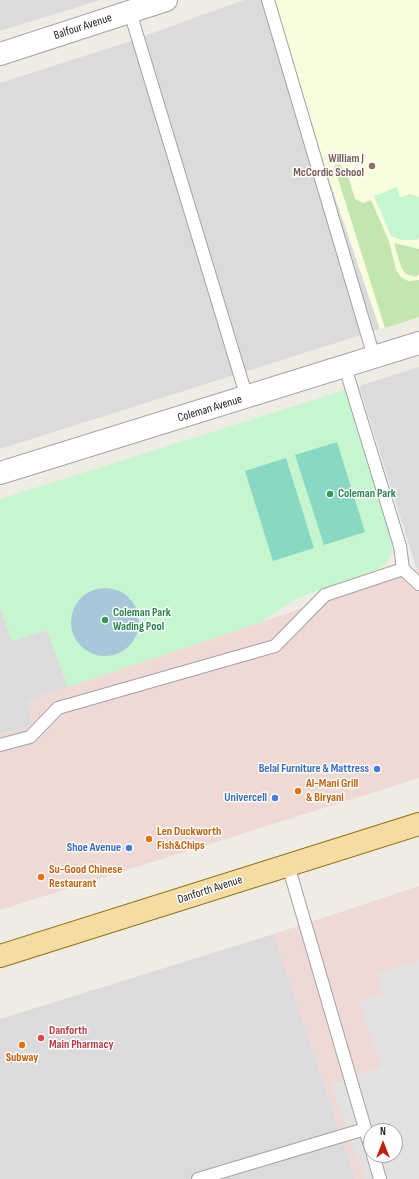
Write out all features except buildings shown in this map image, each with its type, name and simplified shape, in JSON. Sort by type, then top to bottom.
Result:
[{"type":"main road","name":"Danforth Avenue","points":[[0,956],[419,824]]},
{"type":"street","name":"Balfour Avenue","points":[[0,54],[166,0]]},
{"type":"street","name":"Coleman Avenue","points":[[0,473],[247,398],[419,343]]},
{"type":"lane","points":[[268,0],[374,357]]},
{"type":"lane","points":[[130,12],[247,398]]},
{"type":"lane","points":[[345,367],[400,546],[403,569],[419,584]]},
{"type":"lane","points":[[0,745],[30,738],[58,708],[275,646],[325,595],[403,569]]},
{"type":"lane","points":[[288,865],[363,1123]]},
{"type":"lane","points":[[198,1179],[363,1130]]},
{"type":"lane","points":[[375,1163],[380,1179]]},
{"type":"shaded area","points":[[0,0],[100,0],[0,31]]},
{"type":"shaded area","points":[[244,0],[268,0],[380,329],[0,449],[0,83],[125,43]]},
{"type":"shaded area","name":"William J McCordic School","points":[[268,0],[419,0],[419,317],[380,329]]},
{"type":"shaded area","points":[[419,367],[419,570],[417,570],[359,386]]},
{"type":"shaded area","points":[[419,569],[419,778],[0,910],[0,734],[33,725],[27,701]]},
{"type":"shaded area","points":[[0,606],[12,641],[47,630],[68,687],[27,701],[33,725],[0,734]]},
{"type":"shaded area","points":[[419,886],[419,1179],[356,1179],[274,934]]},
{"type":"shaded area","points":[[274,934],[356,1179],[0,1179],[0,1019]]},
{"type":"shaded area","points":[[419,961],[419,1179],[365,1179],[331,1084],[381,1067],[359,1001],[383,994],[377,974]]},
{"type":"green space","points":[[340,164],[342,168],[346,169],[355,199],[363,203],[371,200],[389,241],[396,270],[401,277],[408,281],[419,280],[419,317],[385,328],[334,166]]},
{"type":"green space","points":[[397,187],[400,197],[410,194],[419,197],[419,238],[416,240],[402,240],[391,236],[374,196]]},
{"type":"green space","points":[[394,243],[419,249],[419,274],[416,277],[406,274],[401,267]]},
{"type":"green space","name":"Coleman Park","points":[[345,390],[392,541],[392,550],[386,563],[380,568],[293,600],[262,622],[68,687],[47,630],[12,641],[0,606],[0,499]]},
{"type":"green space","name":"Coleman Park","points":[[337,442],[365,532],[324,545],[295,455]]},
{"type":"green space","points":[[286,458],[314,548],[273,561],[245,471]]},
{"type":"water","name":"Coleman Park Wading Pool","points":[[105,588],[118,591],[129,598],[136,609],[139,622],[136,635],[129,646],[118,653],[105,656],[92,653],[81,646],[74,635],[71,622],[74,609],[81,598],[92,591]]},
{"type":"place","name":"William J McCordic School","points":[[372,166]]},
{"type":"place","name":"Coleman Park","points":[[330,494]]},
{"type":"place","name":"Coleman Park Wading Pool","points":[[105,620]]},
{"type":"place","name":"Belal Furniture & Mattress","points":[[377,769]]},
{"type":"place","name":"Al-Mani Grill & Biryani","points":[[298,791]]},
{"type":"place","name":"Univercell","points":[[275,798]]},
{"type":"place","name":"Len Duckworth Fish&Chips","points":[[149,839]]},
{"type":"place","name":"Shoe Avenue","points":[[129,848]]},
{"type":"place","name":"Su-Good Chinese Restaurant","points":[[41,877]]},
{"type":"place","name":"Danforth Main Pharmacy","points":[[41,1038]]},
{"type":"place","name":"Subway","points":[[22,1045]]}]
